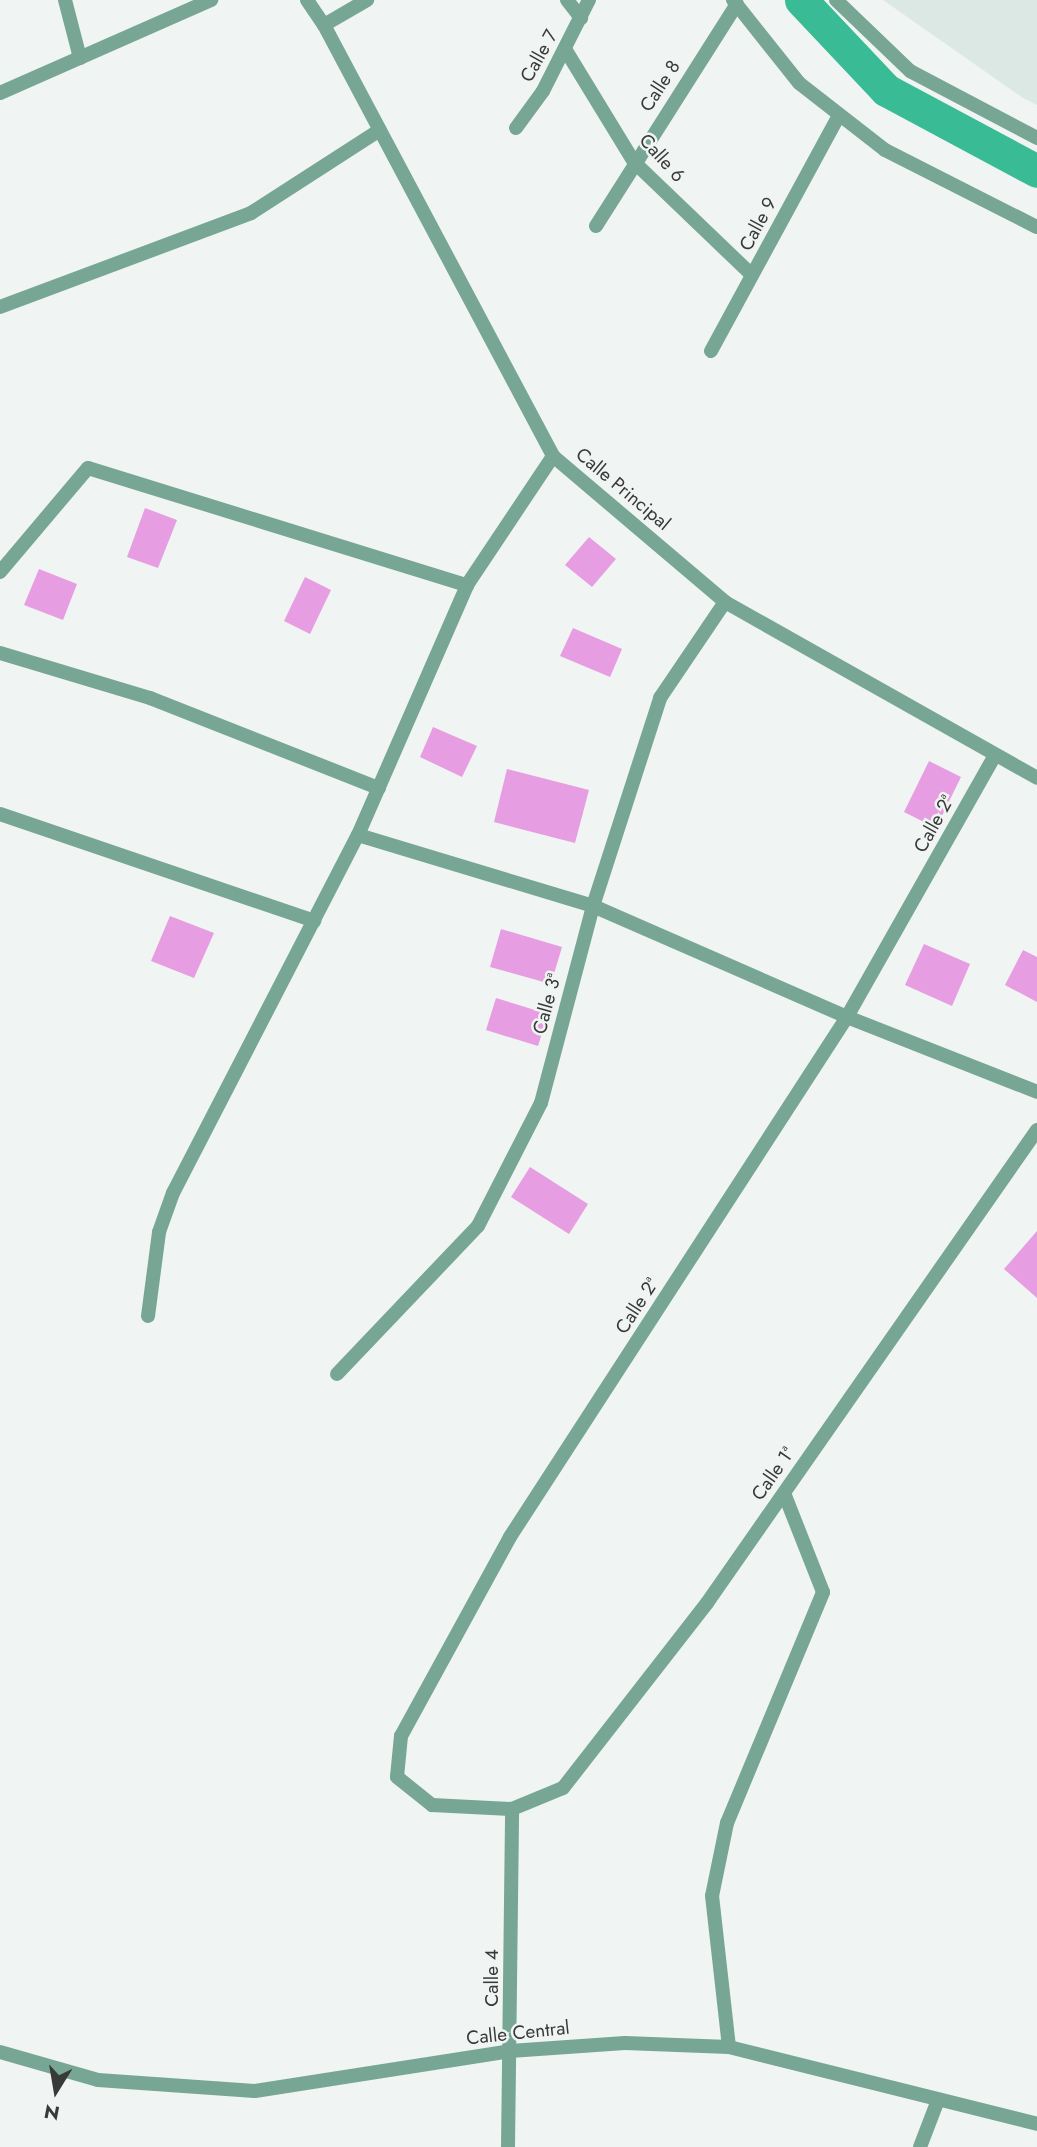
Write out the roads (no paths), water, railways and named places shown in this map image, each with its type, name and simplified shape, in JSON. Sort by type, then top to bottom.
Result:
[{"type":"street","points":[[65,0],[80,58]]},
{"type":"street","points":[[0,93],[211,0]]},
{"type":"street","name":"Calle Principal","points":[[307,0],[324,25],[553,456],[725,602],[994,757],[1037,778]]},
{"type":"street","points":[[324,25],[367,0]]},
{"type":"street","points":[[567,0],[580,18]]},
{"type":"street","name":"Calle 7","points":[[516,128],[565,49],[589,0]]},
{"type":"street","points":[[836,0],[910,71],[1037,138]]},
{"type":"street","points":[[735,2],[799,83],[885,150],[1037,228]]},
{"type":"street","name":"Calle 8","points":[[596,226],[735,2]]},
{"type":"street","name":"Calle 6","points":[[565,49],[634,162],[752,275]]},
{"type":"street","name":"Calle 9","points":[[711,351],[839,115]]},
{"type":"street","points":[[0,307],[251,213],[380,130]]},
{"type":"street","points":[[148,1317],[159,1233],[173,1194],[358,835],[467,585],[553,456]]},
{"type":"street","points":[[0,572],[88,468],[467,585]]},
{"type":"street","name":"Calle 3ª","points":[[337,1374],[478,1226],[541,1102],[593,906],[660,698],[725,602]]},
{"type":"street","points":[[0,653],[150,698],[379,788]]},
{"type":"street","name":"Calle 2ª","points":[[512,1809],[432,1805],[397,1777],[401,1736],[510,1536],[847,1017],[994,757]]},
{"type":"street","points":[[0,814],[314,921]]},
{"type":"street","points":[[358,835],[593,906],[847,1017],[1037,1092]]},
{"type":"street","name":"Calle 1ª","points":[[512,1809],[562,1788],[707,1603],[1037,1130]]},
{"type":"street","points":[[729,2047],[712,1896],[727,1823],[823,1592],[784,1493]]},
{"type":"street","name":"Calle 4","points":[[508,2147],[512,1809]]},
{"type":"street","name":"Calle Central","points":[[0,2052],[97,2080],[255,2091],[510,2051],[625,2043],[729,2047],[1037,2124]]},
{"type":"street","points":[[920,2147],[938,2100]]},
{"type":"waterway","points":[[801,0],[886,90],[1037,171]]}]
